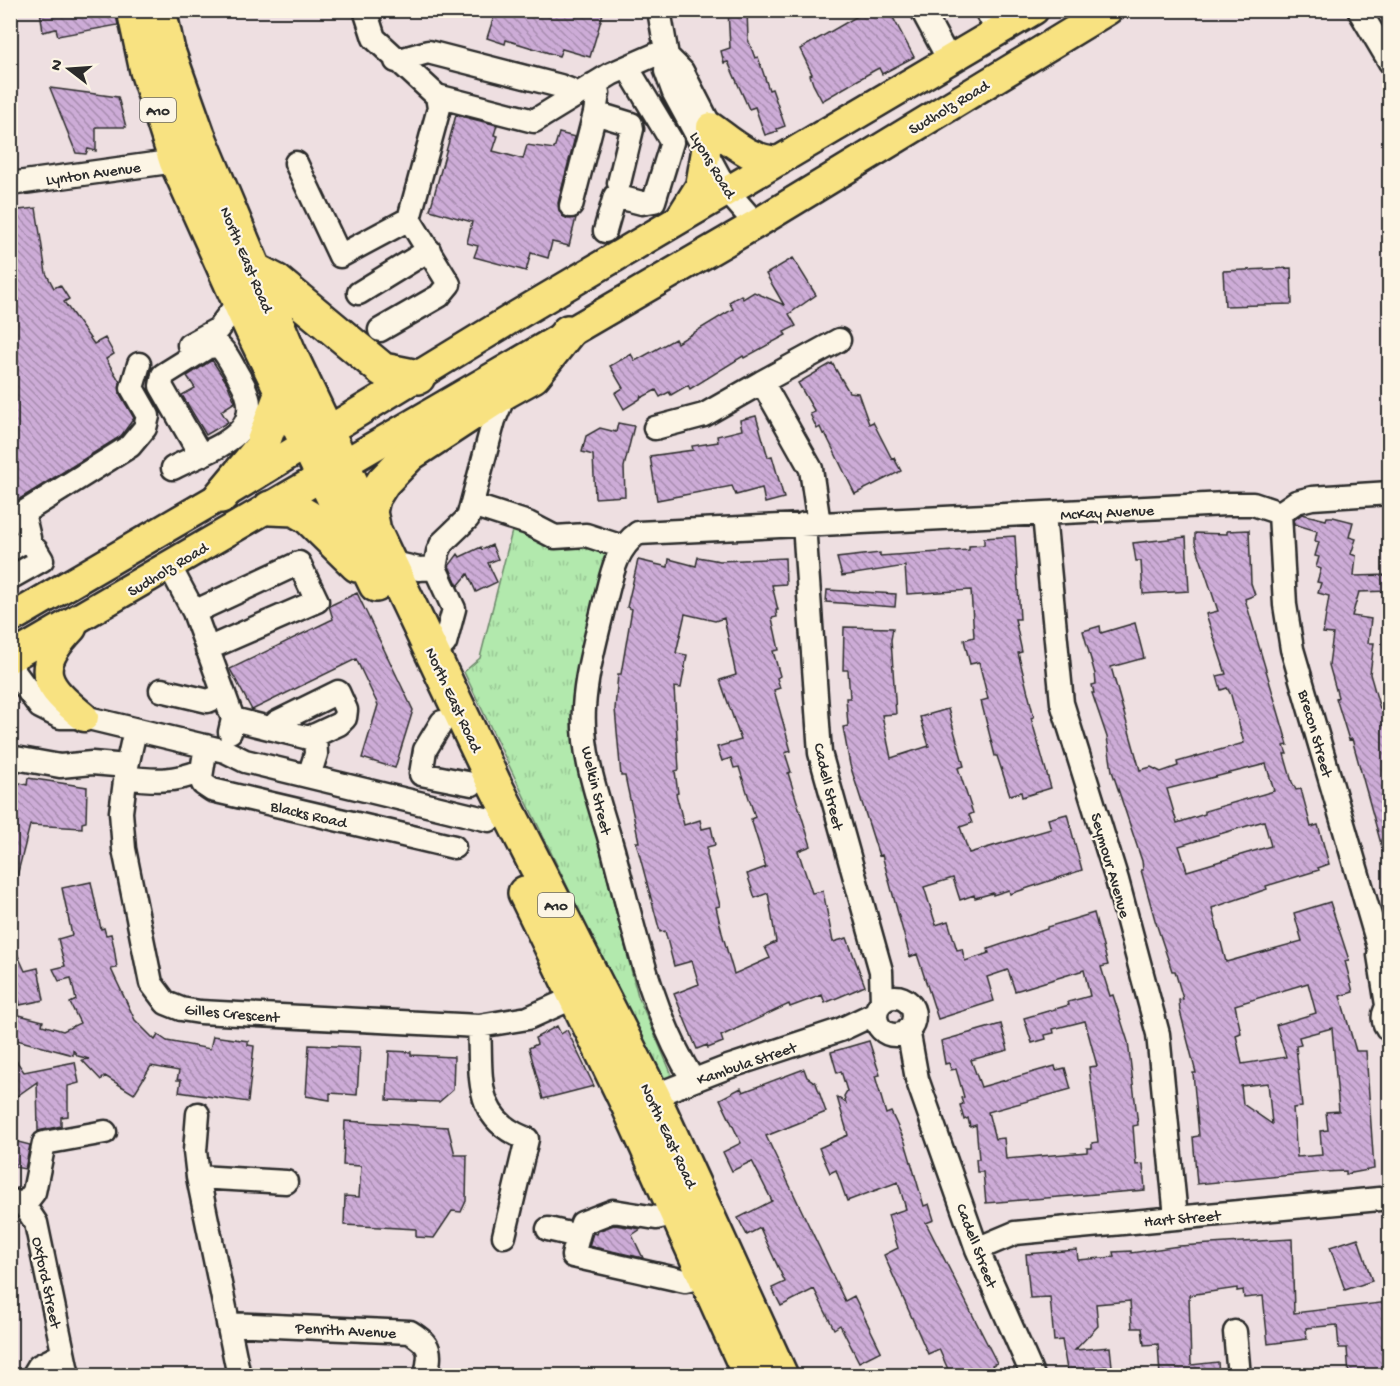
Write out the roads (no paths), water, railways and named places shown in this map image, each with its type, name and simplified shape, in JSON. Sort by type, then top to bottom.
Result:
[{"type":"highway","name":"North East Road","points":[[134,10],[150,81],[176,161],[282,392],[318,438]]},
{"type":"highway","name":"North East Road","points":[[159,10],[168,51],[188,110],[318,438],[382,571],[442,722],[575,997],[641,1100],[677,1213],[750,1376]]},
{"type":"highway","points":[[176,161],[184,158],[188,110]]},
{"type":"highway","points":[[251,268],[276,281],[382,370],[418,377]]},
{"type":"highway","points":[[373,526],[370,512],[373,498],[383,482],[410,454],[533,376],[568,332]]},
{"type":"highway","points":[[221,496],[261,448],[282,392]]},
{"type":"highway","name":"North East Road","points":[[333,470],[373,526],[382,571],[434,654],[641,1100],[781,1376]]},
{"type":"highway","points":[[270,508],[294,510],[308,517],[382,571]]},
{"type":"main road","points":[[704,254],[679,220],[700,186],[708,139],[763,160],[778,161],[949,60],[992,21],[1034,10]]},
{"type":"main road","name":"Sudholz Road","points":[[10,658],[77,622],[568,332],[756,224],[1108,10]]},
{"type":"main road","name":"Sudholz Road","points":[[10,620],[418,377],[563,280],[679,220],[778,161]]},
{"type":"main road","points":[[77,622],[57,643],[51,658],[48,680],[58,696],[84,717]]},
{"type":"street","name":"Lyons Road","points":[[659,10],[667,53],[666,71],[669,83],[708,139],[756,224]]},
{"type":"street","points":[[922,10],[949,60]]},
{"type":"street","points":[[1359,10],[1389,62]]},
{"type":"street","points":[[371,11],[374,38],[396,61],[437,96],[534,121],[594,84],[627,67],[667,53]]},
{"type":"street","points":[[396,61],[428,52],[560,86],[570,90],[575,96]]},
{"type":"street","points":[[605,231],[615,196],[642,203],[654,201],[672,142],[627,67]]},
{"type":"street","points":[[571,206],[595,113],[598,93],[594,84]]},
{"type":"street","points":[[296,163],[340,256],[409,219],[439,108],[437,96]]},
{"type":"street","points":[[595,113],[631,124],[632,129],[619,183]]},
{"type":"street","name":"Lynton Avenue","points":[[10,184],[176,161]]},
{"type":"street","points":[[380,330],[446,290],[446,278],[409,219]]},
{"type":"street","points":[[359,293],[429,250]]},
{"type":"street","points":[[10,578],[42,560],[25,546],[17,517],[130,446],[145,428],[148,416],[132,388],[137,370],[218,329],[239,301]]},
{"type":"street","points":[[218,329],[252,330]]},
{"type":"street","points":[[655,428],[704,415],[838,340]]},
{"type":"street","points":[[173,468],[200,454],[213,451],[242,430],[247,413],[247,392],[218,346],[208,347],[163,375],[161,387],[200,454]]},
{"type":"street","name":"Cadell Street","points":[[762,382],[811,469],[820,753],[881,971],[890,1017],[917,1079],[977,1249],[1033,1376]]},
{"type":"street","points":[[434,654],[445,643],[454,609],[435,568],[442,543],[468,518],[494,420],[506,391]]},
{"type":"street","points":[[1280,513],[1296,502],[1312,498],[1389,493]]},
{"type":"street","name":"McKay Avenue","points":[[811,524],[1044,515],[1226,504],[1253,504],[1280,513]]},
{"type":"street","points":[[472,505],[528,524],[555,537],[586,535],[623,548],[638,533],[811,524]]},
{"type":"street","name":"Brecon Street","points":[[1280,513],[1285,605],[1292,649],[1379,947],[1389,970]]},
{"type":"street","name":"Seymour Avenue","points":[[1044,515],[1062,703],[1118,880],[1158,1034],[1176,1217]]},
{"type":"street","points":[[10,566],[25,546]]},
{"type":"street","name":"Welkin Street","points":[[623,548],[614,565],[589,669],[584,709],[587,758],[652,995],[677,1053],[693,1080]]},
{"type":"street","points":[[194,612],[298,563],[317,601],[207,649]]},
{"type":"street","points":[[170,567],[194,612],[233,719]]},
{"type":"street","points":[[382,571],[435,568]]},
{"type":"street","points":[[10,666],[40,707],[60,717],[84,717],[215,749],[245,761],[489,820]]},
{"type":"street","points":[[161,690],[208,701],[224,694]]},
{"type":"street","points":[[233,719],[309,738],[339,724],[345,718],[346,710],[338,692],[277,722],[272,728]]},
{"type":"street","points":[[10,757],[60,766],[92,763],[126,771],[157,782],[185,778],[201,771],[233,719]]},
{"type":"street","name":"Gilles Crescent","points":[[135,730],[126,771],[122,812],[124,849],[152,983],[166,1003],[181,1009],[200,1012],[479,1026],[528,1018],[575,997]]},
{"type":"street","points":[[309,776],[316,754],[315,735]]},
{"type":"street","name":"Blacks Road","points":[[201,771],[203,784],[212,789],[454,847]]},
{"type":"street","points":[[348,822],[354,787]]},
{"type":"street","name":"Brecon Street","points":[[1379,947],[1382,985],[1388,1005],[1383,1013],[1383,1023],[1389,1031]]},
{"type":"street","name":"Kambula Street","points":[[641,1100],[840,1030],[890,1017]]},
{"type":"street","points":[[479,1026],[485,1104],[494,1119],[512,1133],[527,1139],[504,1236]]},
{"type":"street","points":[[198,1114],[195,1151],[198,1177],[239,1376]]},
{"type":"street","points":[[17,1202],[34,1192],[44,1143],[105,1131]]},
{"type":"street","points":[[198,1177],[286,1182]]},
{"type":"street","name":"Hart Street","points":[[977,1249],[1015,1233],[1389,1198]]},
{"type":"street","name":"Oxford Street","points":[[17,1202],[36,1223],[66,1365]]},
{"type":"street","points":[[677,1213],[656,1218],[613,1211],[582,1223],[573,1256],[686,1281],[706,1276]]},
{"type":"street","points":[[548,1229],[578,1236]]},
{"type":"street","name":"Penrith Avenue","points":[[228,1324],[410,1332],[426,1342],[431,1354],[426,1376]]},
{"type":"street","points":[[1235,1332],[1239,1376]]},
{"type":"street","points":[[33,1376],[39,1366],[66,1365]]}]
